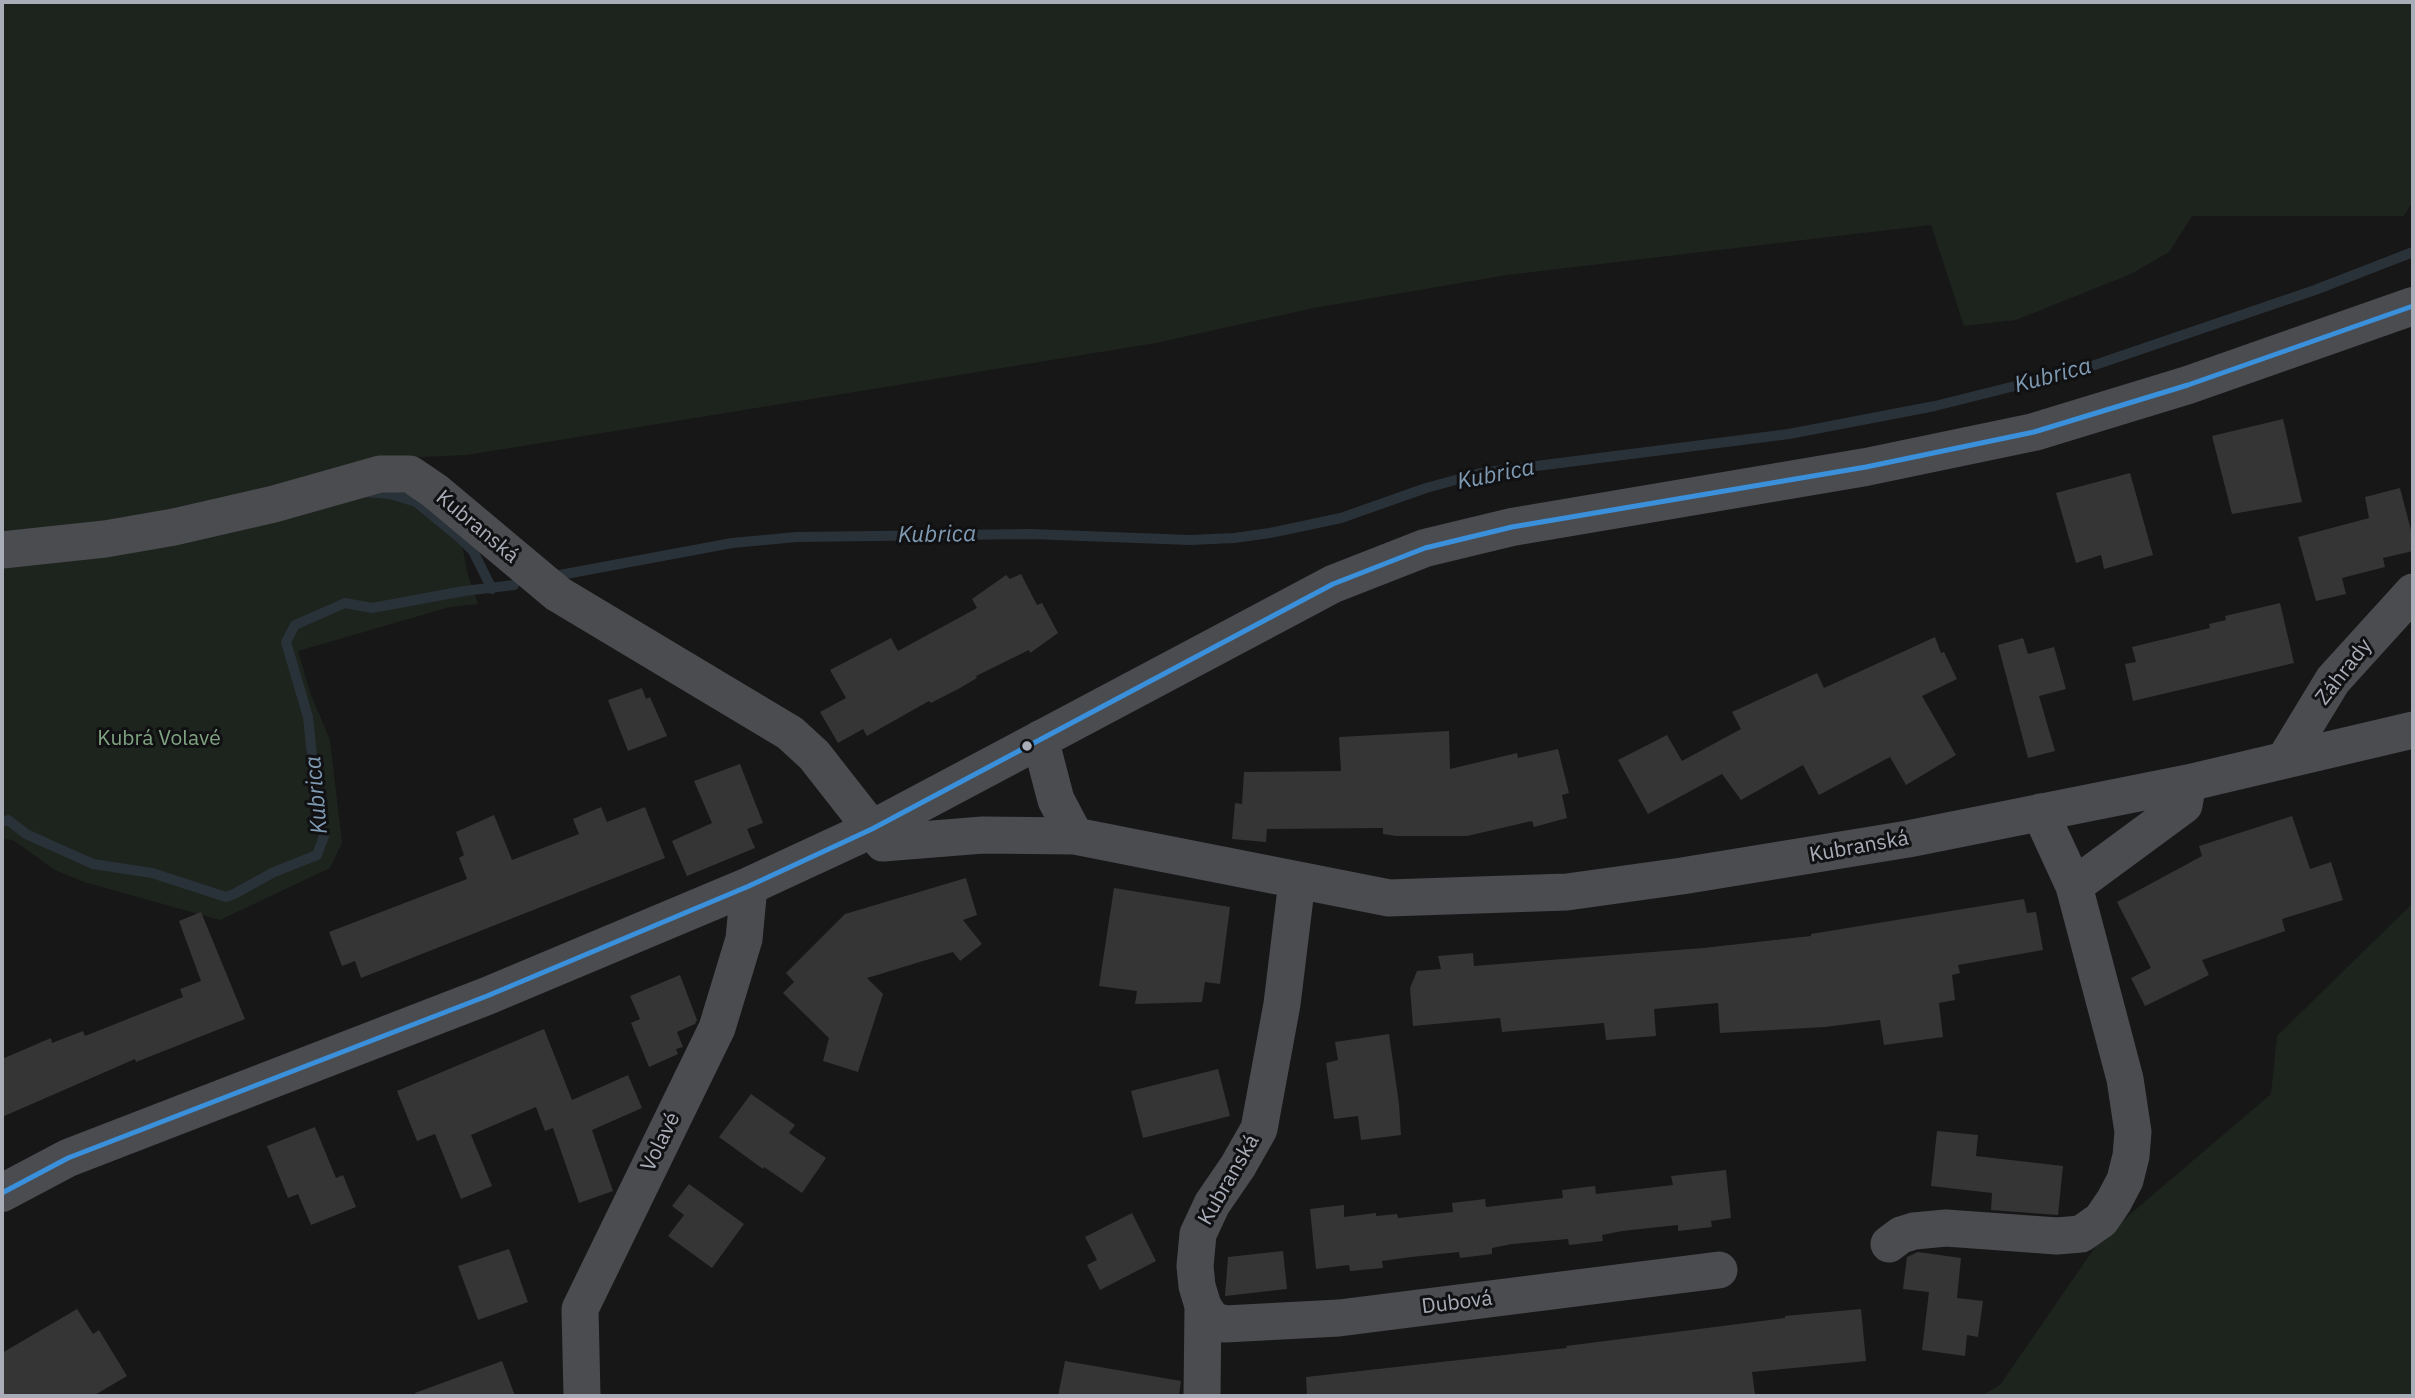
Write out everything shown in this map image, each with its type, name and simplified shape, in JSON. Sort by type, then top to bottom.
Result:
[{"type":"street","points":[[2,1193],[68,1158],[487,996],[749,886],[872,830],[1333,584],[1425,548],[1512,527],[1866,467],[2034,432],[2188,385],[2413,306]]},
{"type":"street","name":"Kubranská","points":[[2,550],[105,539],[174,527],[274,504],[380,474],[410,474],[435,491],[558,594],[790,733],[814,755],[883,843],[983,835],[1075,836],[1389,898],[1567,891],[1682,876],[1882,843],[2188,783],[2413,730]]},
{"type":"street","name":"Záhrady","points":[[2284,759],[2333,680],[2413,592]]},
{"type":"street","points":[[1040,739],[1056,800],[1075,836]]},
{"type":"street","points":[[2074,886],[2184,805],[2188,783]]},
{"type":"street","points":[[1889,1244],[1914,1230],[1946,1228],[2057,1236],[2081,1234],[2101,1220],[2125,1180],[2133,1132],[2125,1079],[2074,886],[2040,812]]},
{"type":"street","name":"Kubranská","points":[[1202,1396],[1203,1306],[1195,1266],[1198,1234],[1212,1204],[1259,1129],[1282,1004],[1297,881]]},
{"type":"street","name":"Volavé","points":[[582,1396],[580,1309],[717,1028],[744,939],[749,886]]},
{"type":"street","name":"Dubová","points":[[1203,1306],[1212,1320],[1225,1324],[1339,1318],[1719,1270]]},
{"type":"green space","points":[[2,2],[2413,2],[2413,201],[2404,216],[2192,216],[2169,252],[2131,274],[2016,320],[1964,326],[1931,225],[1507,275],[1314,308],[1156,343],[467,455],[398,458],[163,518],[2,538]]},
{"type":"green space","name":"Kubrá Volavé","points":[[355,487],[412,491],[458,522],[467,572],[478,604],[450,607],[298,651],[311,695],[330,740],[342,843],[330,868],[220,920],[84,882],[55,870],[13,840],[2,839],[2,559]]},
{"type":"green space","points":[[2413,903],[2413,1396],[1981,1396],[2000,1385],[2100,1240],[2271,1094],[2277,1036]]},
{"type":"building","points":[[2283,419],[2302,502],[2232,514],[2212,436]]},
{"type":"building","points":[[2130,473],[2153,555],[2104,569],[2101,555],[2076,563],[2056,493]]},
{"type":"building","points":[[2400,488],[2413,538],[2413,551],[2383,558],[2385,567],[2342,578],[2346,594],[2316,601],[2298,537],[2369,518],[2365,497]]},
{"type":"building","points":[[1021,574],[1037,605],[1042,603],[1058,633],[1030,653],[1029,650],[976,676],[977,678],[960,688],[931,703],[929,701],[867,736],[863,729],[838,743],[820,712],[846,698],[830,670],[891,638],[898,651],[977,608],[972,599],[1006,575],[1010,579]]},
{"type":"building","points":[[2280,603],[2294,663],[2133,701],[2125,664],[2136,662],[2132,647],[2210,628],[2209,624],[2226,620],[2225,616]]},
{"type":"building","points":[[1935,637],[1941,653],[1944,652],[1957,679],[1922,696],[1956,755],[1906,785],[1890,757],[1819,795],[1803,765],[1741,800],[1722,774],[1648,814],[1618,760],[1667,735],[1682,761],[1741,729],[1732,712],[1817,673],[1824,688]]},
{"type":"building","points":[[2023,638],[2028,654],[2054,647],[2066,689],[2039,696],[2055,751],[2028,758],[1998,645]]},
{"type":"building","points":[[642,688],[646,699],[650,697],[667,736],[628,751],[608,700]]},
{"type":"building","points":[[1449,731],[1450,769],[1517,753],[1518,758],[1558,749],[1569,793],[1562,795],[1567,818],[1534,827],[1532,821],[1467,836],[1396,836],[1383,834],[1383,828],[1267,829],[1266,842],[1232,839],[1235,803],[1242,804],[1244,772],[1341,771],[1339,737]]},
{"type":"building","points":[[740,764],[763,823],[747,829],[755,848],[687,876],[672,841],[712,823],[694,781]]},
{"type":"building","points":[[601,807],[607,822],[645,807],[665,858],[361,978],[355,961],[342,966],[329,932],[467,879],[459,858],[464,855],[456,832],[494,815],[512,860],[579,834],[573,819]]},
{"type":"building","points":[[2292,816],[2310,869],[2331,862],[2343,900],[2282,919],[2285,931],[2202,960],[2209,975],[2145,1006],[2131,978],[2151,968],[2117,902],[2202,856],[2199,846]]},
{"type":"building","points":[[966,878],[977,915],[963,920],[982,944],[960,961],[953,952],[867,978],[883,994],[858,1072],[823,1061],[829,1038],[783,993],[794,982],[786,973],[845,914]]},
{"type":"building","points":[[1114,888],[1230,907],[1220,984],[1205,982],[1202,1002],[1135,1004],[1137,991],[1099,986]]},
{"type":"building","points":[[2024,899],[2027,913],[2036,912],[2043,950],[1958,965],[1960,973],[1952,975],[1955,1000],[1939,1003],[1943,1037],[1884,1045],[1880,1020],[1825,1027],[1720,1033],[1718,1003],[1654,1009],[1656,1036],[1606,1040],[1604,1023],[1502,1032],[1500,1018],[1413,1026],[1410,988],[1417,971],[1441,969],[1438,956],[1473,953],[1474,966],[1703,948],[1811,936]]},
{"type":"building","points":[[201,912],[245,1019],[136,1062],[135,1059],[2,1117],[2,1059],[51,1038],[52,1043],[83,1031],[85,1036],[183,997],[180,989],[201,981],[179,921]]},
{"type":"building","points":[[680,975],[697,1020],[695,1024],[677,1032],[683,1047],[676,1049],[678,1054],[649,1067],[631,1023],[640,1019],[630,996]]},
{"type":"building","points":[[544,1029],[572,1100],[628,1075],[642,1108],[592,1130],[613,1191],[579,1203],[553,1128],[545,1131],[536,1107],[471,1135],[492,1186],[461,1199],[435,1134],[417,1141],[397,1091]]},
{"type":"building","points":[[1389,1034],[1401,1135],[1361,1140],[1358,1116],[1334,1119],[1326,1063],[1338,1060],[1335,1042]]},
{"type":"building","points":[[1218,1069],[1230,1116],[1143,1138],[1131,1091]]},
{"type":"building","points":[[751,1094],[795,1125],[789,1133],[826,1158],[802,1193],[719,1137]]},
{"type":"building","points":[[315,1127],[336,1178],[343,1175],[356,1207],[311,1225],[298,1194],[288,1198],[267,1146]]},
{"type":"building","points":[[1937,1131],[1978,1135],[1976,1156],[2063,1166],[2058,1215],[1991,1210],[1992,1193],[1931,1186]]},
{"type":"building","points":[[1726,1170],[1731,1218],[1711,1221],[1712,1227],[1678,1231],[1678,1225],[1622,1231],[1602,1235],[1603,1241],[1569,1245],[1568,1239],[1512,1244],[1492,1248],[1492,1254],[1460,1258],[1459,1252],[1382,1261],[1383,1268],[1350,1271],[1349,1265],[1316,1269],[1310,1209],[1344,1205],[1344,1217],[1376,1213],[1376,1216],[1397,1214],[1398,1218],[1453,1212],[1452,1203],[1485,1199],[1486,1207],[1563,1198],[1562,1190],[1595,1186],[1596,1194],[1673,1185],[1671,1176]]},
{"type":"building","points":[[689,1184],[744,1224],[712,1268],[668,1236],[684,1215],[672,1206]]},
{"type":"building","points":[[1132,1213],[1156,1261],[1100,1290],[1087,1265],[1097,1260],[1085,1237]]},
{"type":"building","points":[[509,1249],[528,1302],[478,1320],[458,1266]]},
{"type":"building","points":[[1283,1251],[1287,1289],[1225,1296],[1228,1257]]},
{"type":"building","points":[[1918,1252],[1961,1258],[1957,1298],[1983,1301],[1978,1337],[1967,1335],[1965,1356],[1922,1350],[1929,1292],[1903,1289],[1907,1257]]},
{"type":"building","points":[[77,1309],[93,1334],[99,1330],[127,1376],[93,1396],[2,1396],[2,1353]]},
{"type":"building","points":[[1861,1309],[1866,1361],[1752,1372],[1755,1394],[1307,1396],[1306,1377],[1567,1348],[1566,1346],[1785,1316]]},
{"type":"building","points":[[502,1361],[515,1396],[416,1396],[415,1393]]},
{"type":"building","points":[[1065,1361],[1181,1381],[1179,1396],[1058,1396]]},
{"type":"waterway","name":"Kubrica","points":[[560,575],[732,543],[797,537],[1031,534],[1190,540],[1270,533],[1341,518],[1426,488],[1481,473],[1789,434],[1935,406],[2083,369],[2315,290],[2413,252]]},
{"type":"waterway","points":[[366,492],[390,494],[416,502],[473,551],[492,589]]},
{"type":"waterway","name":"Kubrica","points":[[2,822],[8,820],[26,834],[93,864],[152,873],[226,897],[234,894],[274,872],[317,855],[324,836],[316,795],[308,717],[286,642],[295,625],[345,603],[372,608],[514,585]]},
{"type":"transit line","points":[[2,1193],[68,1158],[487,996],[749,886],[872,829],[1333,584],[1425,548],[1512,527],[1866,467],[2034,432],[2188,385],[2413,306]]}]
